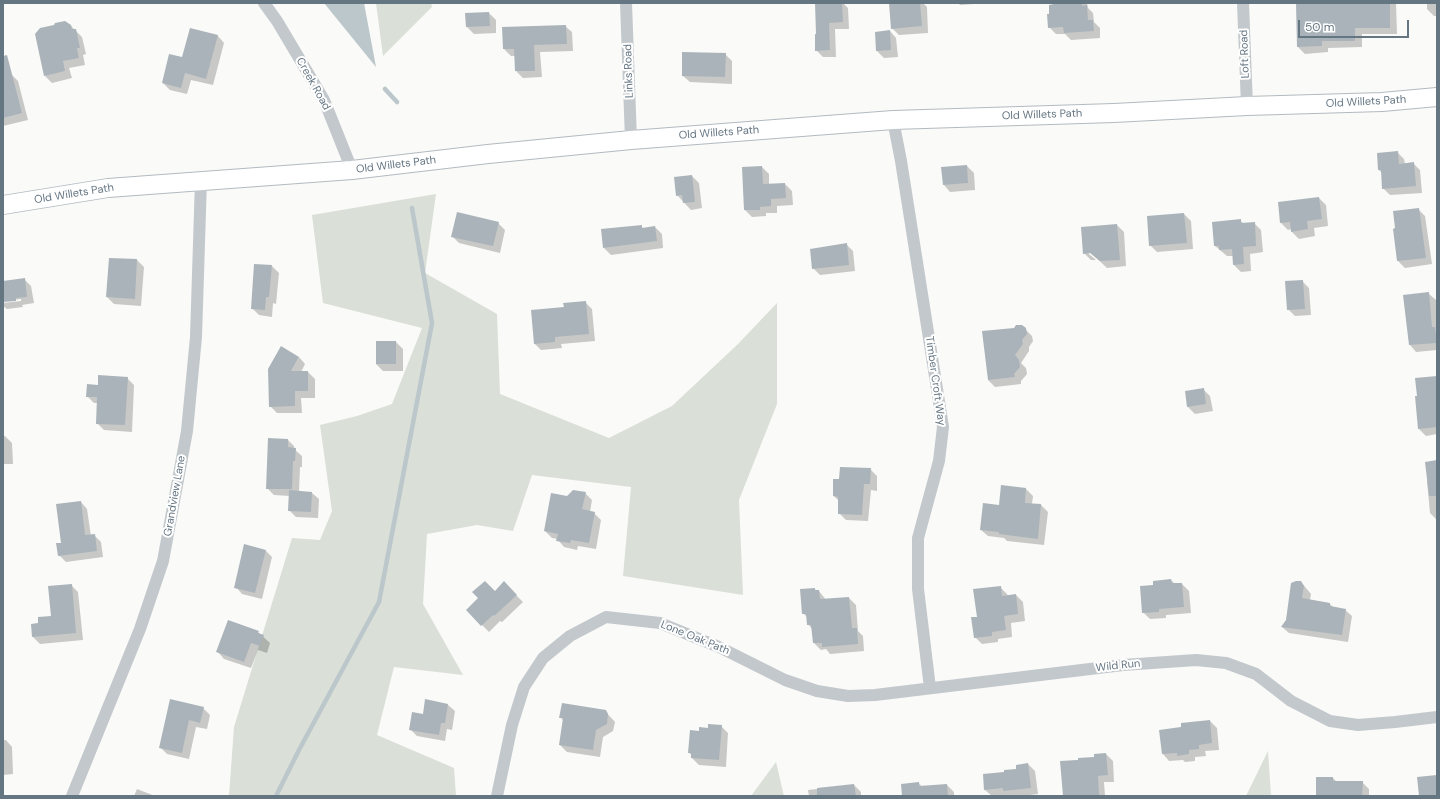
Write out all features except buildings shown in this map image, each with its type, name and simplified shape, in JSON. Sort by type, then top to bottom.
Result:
[{"type":"main road","name":"Old Willets Path","points":[[3,205],[108,188],[352,170],[488,154],[632,140],[893,120],[1382,102],[1437,97]]},
{"type":"street","name":"Creek Road","points":[[264,3],[277,21],[324,100],[352,170]]},
{"type":"street","name":"Links Road","points":[[626,3],[632,140]]},
{"type":"street","name":"Loft Road","points":[[1244,3],[1247,106]]},
{"type":"street","name":"Timber Croft Way","points":[[893,120],[901,161],[943,427],[939,461],[918,538],[918,589],[930,688]]},
{"type":"street","name":"Grandview Lane","points":[[72,796],[140,629],[163,561],[188,423],[196,337],[201,180]]},
{"type":"street","name":"Lone Oak Path","points":[[498,796],[512,725],[524,687],[544,658],[570,636],[606,617],[660,623],[719,647],[785,680]]},
{"type":"street","name":"Wild Run","points":[[785,680],[817,691],[848,696],[875,695],[1123,665],[1196,660],[1226,663],[1256,674],[1291,701],[1330,721],[1358,725],[1437,717]]},
{"type":"shaded area","points":[[324,3],[364,3],[376,67]]},
{"type":"shaded area","points":[[376,3],[431,3],[432,7],[383,56]]},
{"type":"shaded area","points":[[436,194],[425,273],[497,314],[500,394],[609,438],[672,406],[738,344],[777,303],[777,404],[739,500],[743,595],[623,576],[631,487],[532,475],[513,531],[477,525],[427,534],[423,604],[463,675],[394,667],[377,735],[454,768],[456,796],[229,796],[234,727],[292,538],[320,540],[332,511],[320,425],[357,416],[392,404],[422,328],[323,303],[312,215]]},
{"type":"shaded area","points":[[1268,751],[1271,796],[1246,796]]},
{"type":"shaded area","points":[[776,762],[784,796],[751,796]]},
{"type":"waterway","points":[[385,89],[397,102]]},
{"type":"waterway","points":[[276,796],[299,750],[379,602],[432,323],[412,208]]}]
